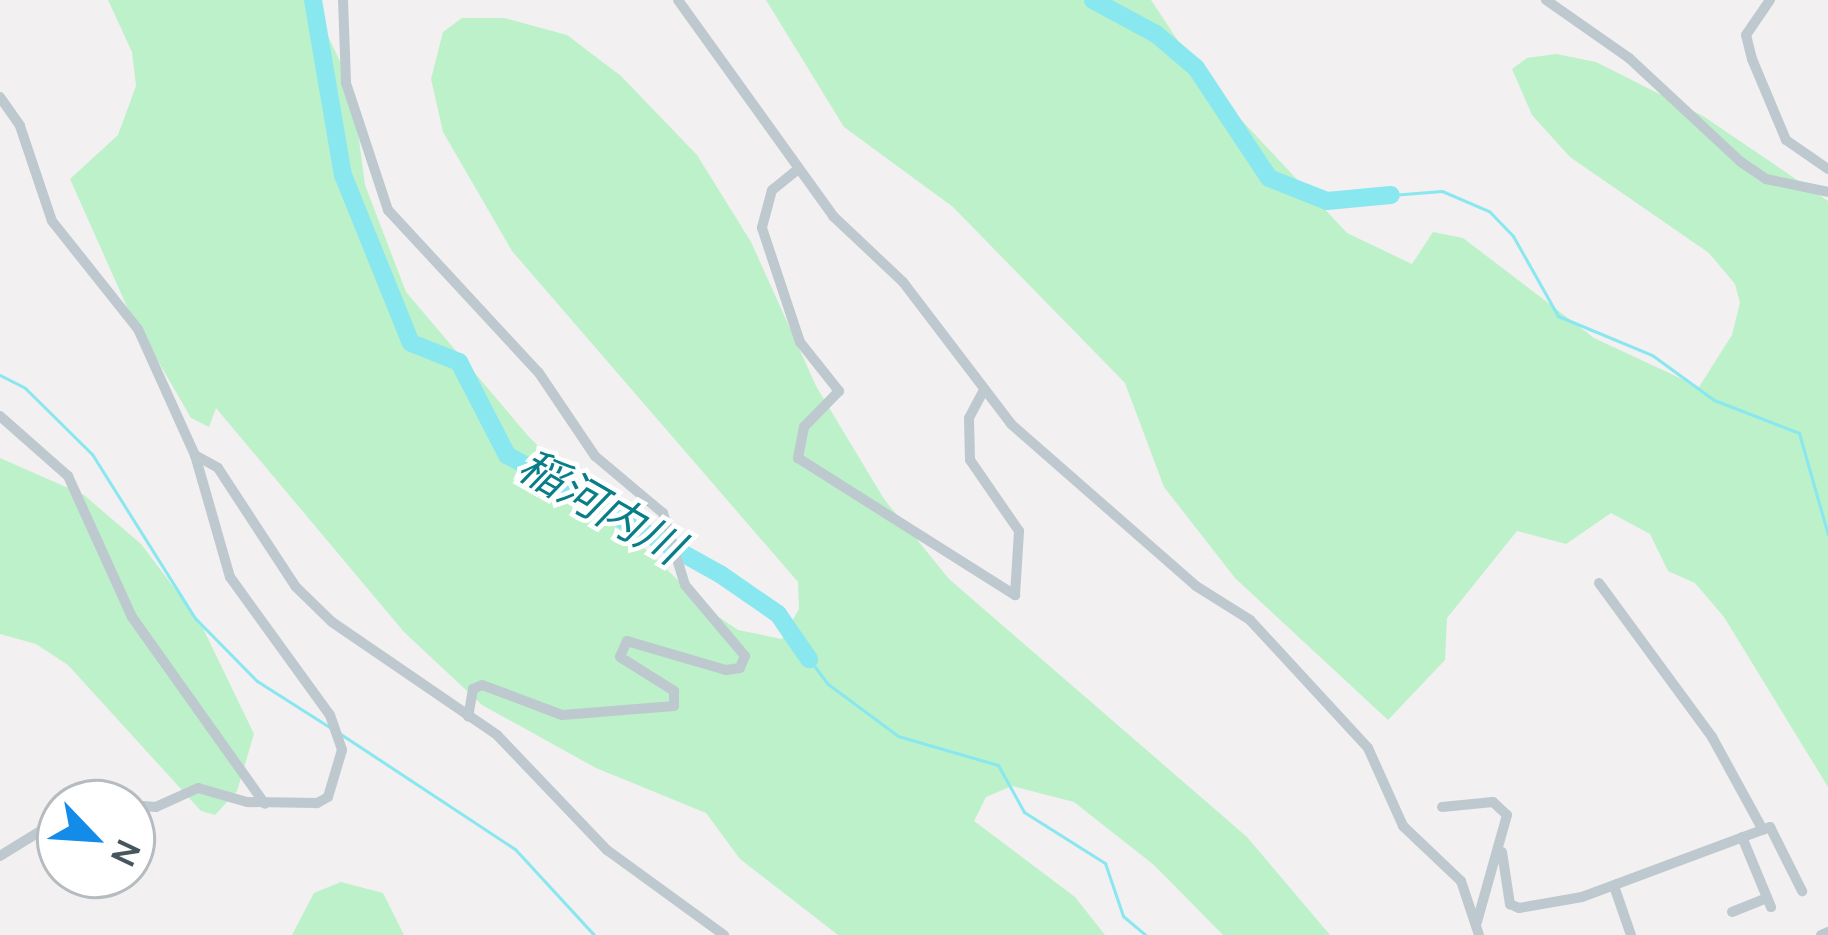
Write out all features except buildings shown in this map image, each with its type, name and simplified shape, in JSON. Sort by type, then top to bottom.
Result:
[{"type":"street","points":[[343,0],[346,83],[388,210],[539,373],[595,456],[666,520],[675,566],[742,648],[740,668],[627,641],[620,657],[674,691],[674,706],[562,716],[482,685],[472,689],[468,717]]},
{"type":"street","points":[[678,0],[797,170],[903,282],[983,392],[1196,586],[1250,620],[1367,748],[1390,806],[1461,881],[1478,930]]},
{"type":"street","points":[[1546,0],[1646,72],[1741,163],[1766,179],[1828,192]]},
{"type":"street","points":[[1770,0],[1746,35],[1752,58],[1786,140],[1828,170]]},
{"type":"street","points":[[0,97],[20,126],[52,221],[128,313],[195,455],[230,578],[330,715],[343,750],[328,797],[265,804],[198,788],[156,807]]},
{"type":"street","points":[[797,170],[772,190],[762,228],[800,342],[839,391],[804,427],[799,458],[1004,595],[1015,595],[1019,531],[970,460],[970,418],[983,392]]},
{"type":"street","points":[[0,416],[68,476],[131,617],[265,804]]},
{"type":"street","points":[[195,455],[218,468],[296,586],[332,622],[468,717],[553,788],[607,850],[724,935]]},
{"type":"street","points":[[1599,583],[1712,737],[1763,830]]},
{"type":"street","points":[[1442,807],[1502,804],[1502,852],[1510,904],[1519,908],[1614,886],[1770,827],[1802,891]]},
{"type":"street","points":[[0,856],[36,834]]},
{"type":"street","points":[[1732,912],[1769,902],[1742,837]]},
{"type":"street","points":[[1478,930],[1484,885],[1502,852]]},
{"type":"street","points":[[1614,886],[1631,935]]},
{"type":"green space","points":[[108,0],[311,0],[352,87],[365,185],[406,292],[529,437],[710,611],[738,630],[782,639],[799,609],[798,582],[512,251],[443,132],[431,79],[443,32],[462,18],[504,18],[567,35],[621,76],[697,155],[751,242],[816,386],[884,499],[949,579],[1247,837],[1330,935],[1223,935],[1154,865],[1074,802],[1012,786],[986,797],[974,821],[1075,897],[1105,935],[838,935],[740,859],[706,813],[596,768],[482,705],[404,632],[216,408],[209,427],[191,418],[128,309],[70,179],[118,135],[136,86],[132,52]]},
{"type":"green space","points":[[766,0],[1151,0],[1204,80],[1347,233],[1412,264],[1433,232],[1463,238],[1594,338],[1699,387],[1732,335],[1740,303],[1735,284],[1709,253],[1570,157],[1532,115],[1512,69],[1527,58],[1556,54],[1596,62],[1703,116],[1828,201],[1828,787],[1724,617],[1695,583],[1668,571],[1650,534],[1611,513],[1566,544],[1517,531],[1447,618],[1445,660],[1388,720],[1235,578],[1164,487],[1125,383],[953,207],[844,127]]},
{"type":"green space","points":[[0,458],[84,495],[141,544],[200,622],[254,734],[237,791],[215,815],[201,811],[68,665],[36,644],[0,634]]},
{"type":"green space","points":[[341,882],[383,893],[404,935],[292,935],[314,893]]},
{"type":"waterway","name":"稲河内川","points":[[313,0],[343,175],[411,343],[459,362],[507,455],[720,574],[778,614],[809,659]]},
{"type":"waterway","points":[[1093,0],[1156,34],[1196,68],[1269,178],[1327,201],[1391,195]]},
{"type":"waterway","points":[[1391,195],[1442,191],[1489,211],[1513,236],[1558,316],[1652,355],[1714,400],[1799,433],[1828,535]]},
{"type":"waterway","points":[[0,375],[25,388],[92,454],[195,618],[257,681],[331,728]]},
{"type":"waterway","points":[[809,659],[828,684],[898,736],[998,765],[1024,812],[1105,863],[1123,916],[1146,935]]},
{"type":"waterway","points":[[339,733],[515,849],[594,935]]}]
